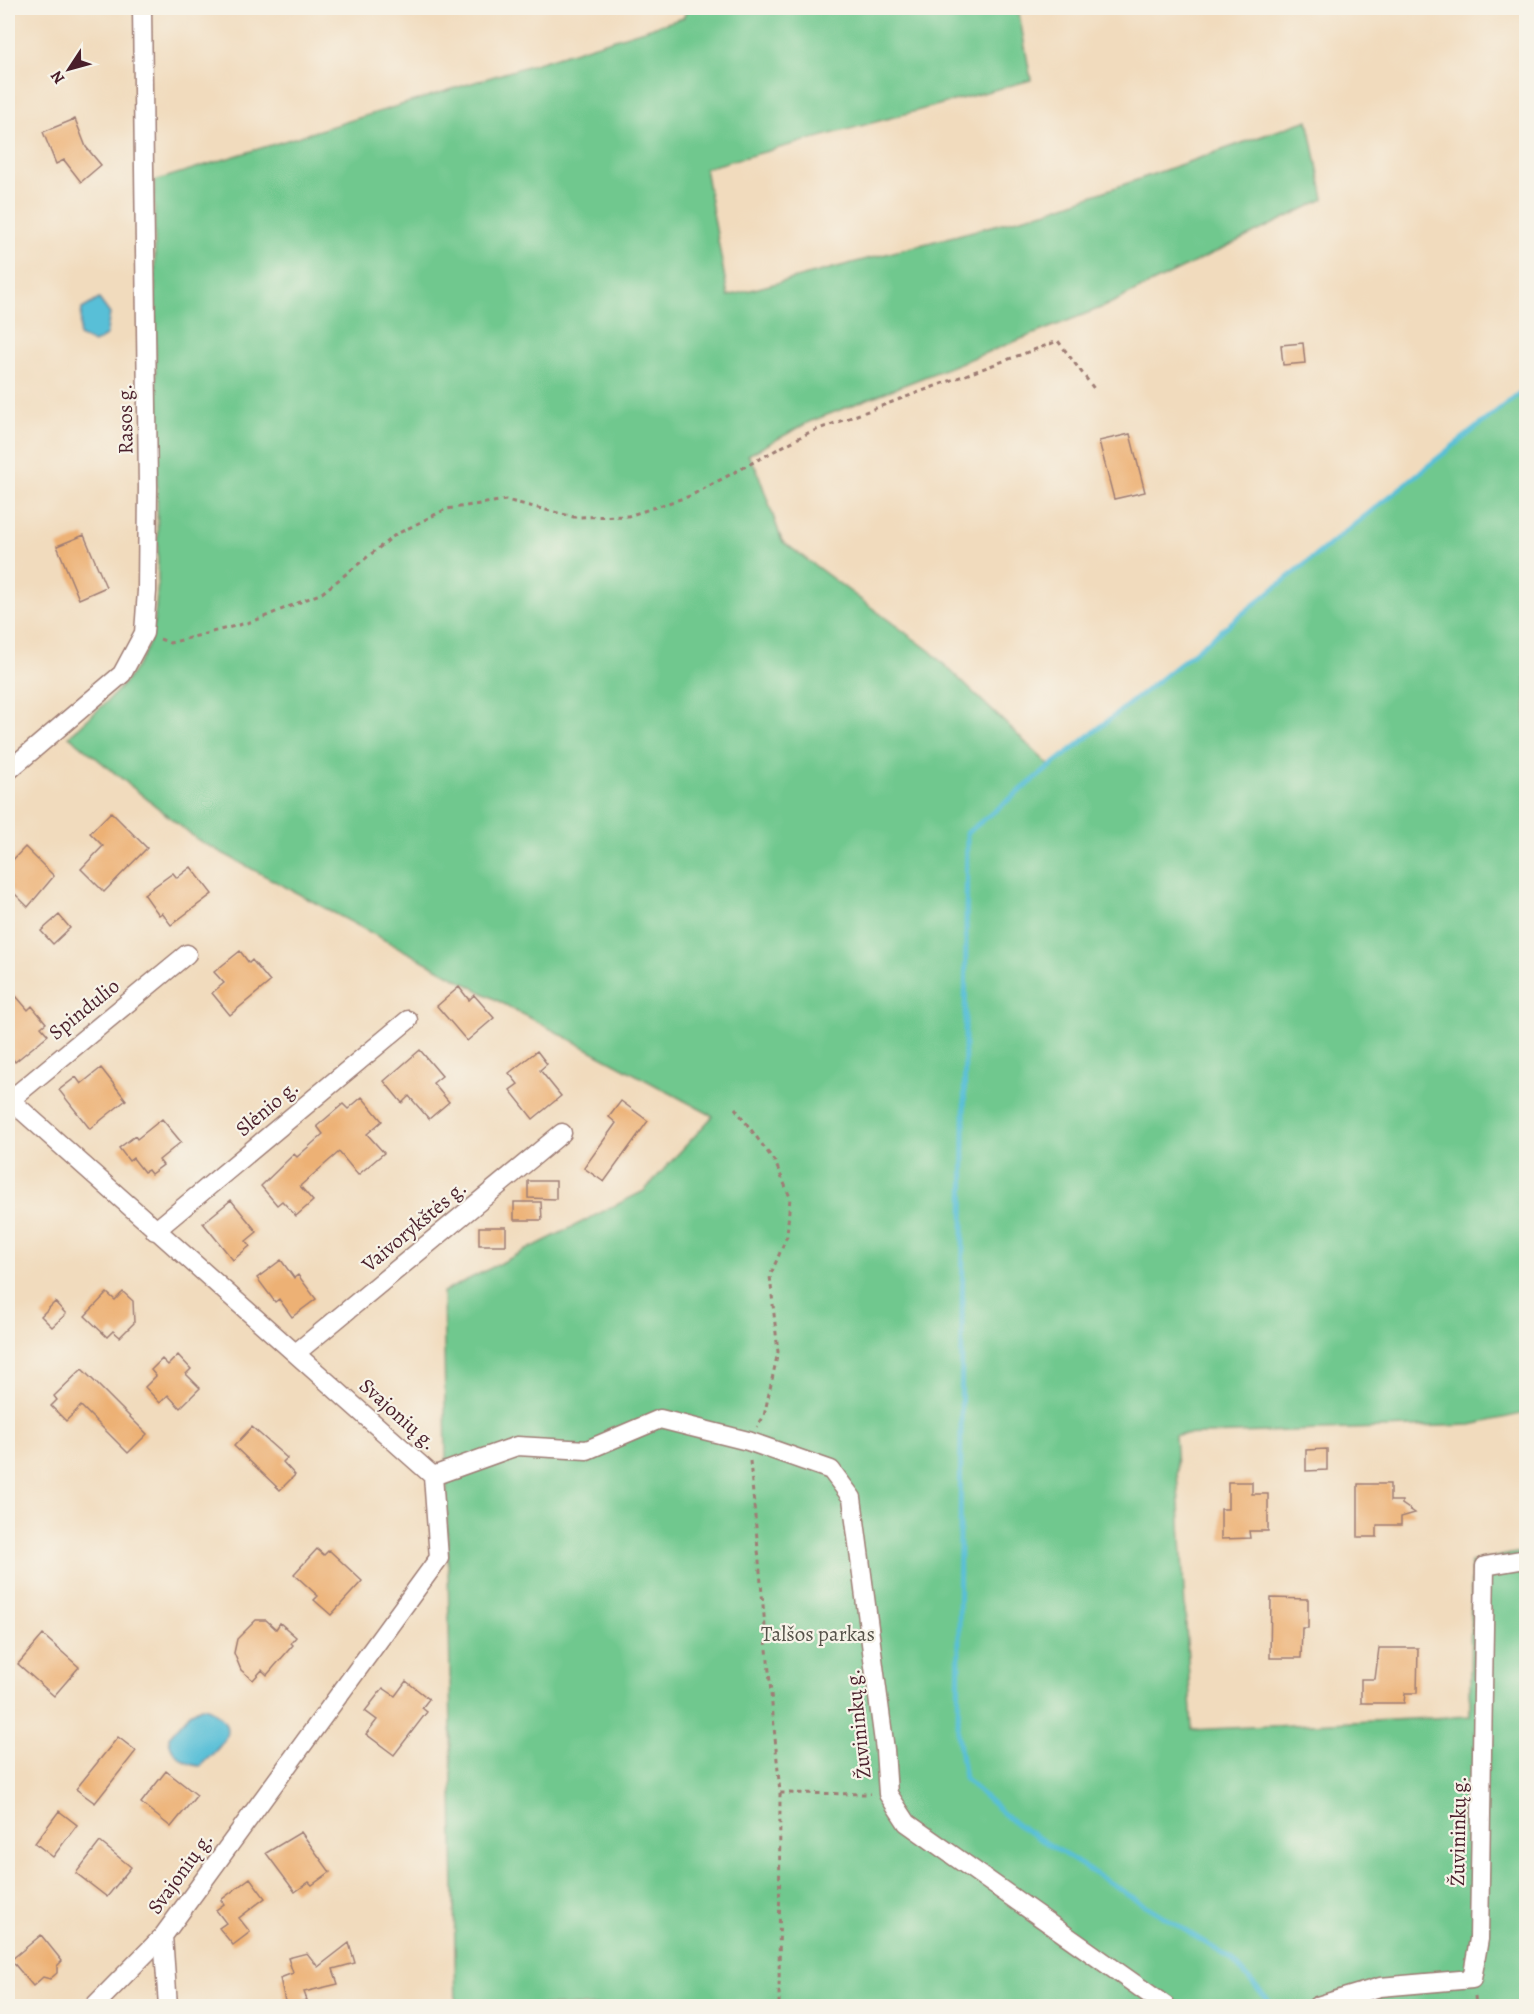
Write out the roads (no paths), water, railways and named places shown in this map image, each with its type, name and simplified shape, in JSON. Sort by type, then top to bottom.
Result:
[{"type":"street","name":"Rasos g.","points":[[8,771],[122,674],[144,633],[147,591],[148,487],[142,8]]},
{"type":"street","name":"Spindulio","points":[[8,1099],[187,954]]},
{"type":"street","name":"Slėnio g.","points":[[155,1231],[408,1020]]},
{"type":"street","name":"Svajonių g.","points":[[8,1099],[433,1476],[440,1558],[163,1936],[94,2007]]},
{"type":"street","name":"Vaivorykštės g.","points":[[296,1353],[562,1133]]},
{"type":"street","name":"Žuvininkų g.","points":[[433,1476],[517,1446],[586,1450],[660,1419],[748,1441],[831,1470],[852,1498],[885,1750],[888,1794],[907,1823],[1166,2007]]},
{"type":"street","name":"Žuvininkų g.","points":[[1317,2007],[1380,1987],[1472,1979],[1479,1939],[1485,1566],[1527,1559]]},
{"type":"street","points":[[163,1936],[168,2007]]},
{"type":"water","points":[[99,299],[110,314],[106,336],[94,343],[79,336],[82,309]]},
{"type":"water","points":[[201,1707],[210,1709],[218,1715],[227,1729],[223,1742],[200,1766],[179,1757],[172,1748],[169,1737],[190,1713]]},
{"type":"waterway","points":[[1273,2006],[1231,1959],[1013,1822],[965,1779],[958,1735],[967,833],[1526,388]]},
{"type":"park label","name":"Talšos parkas","points":[[818,1634]]}]
